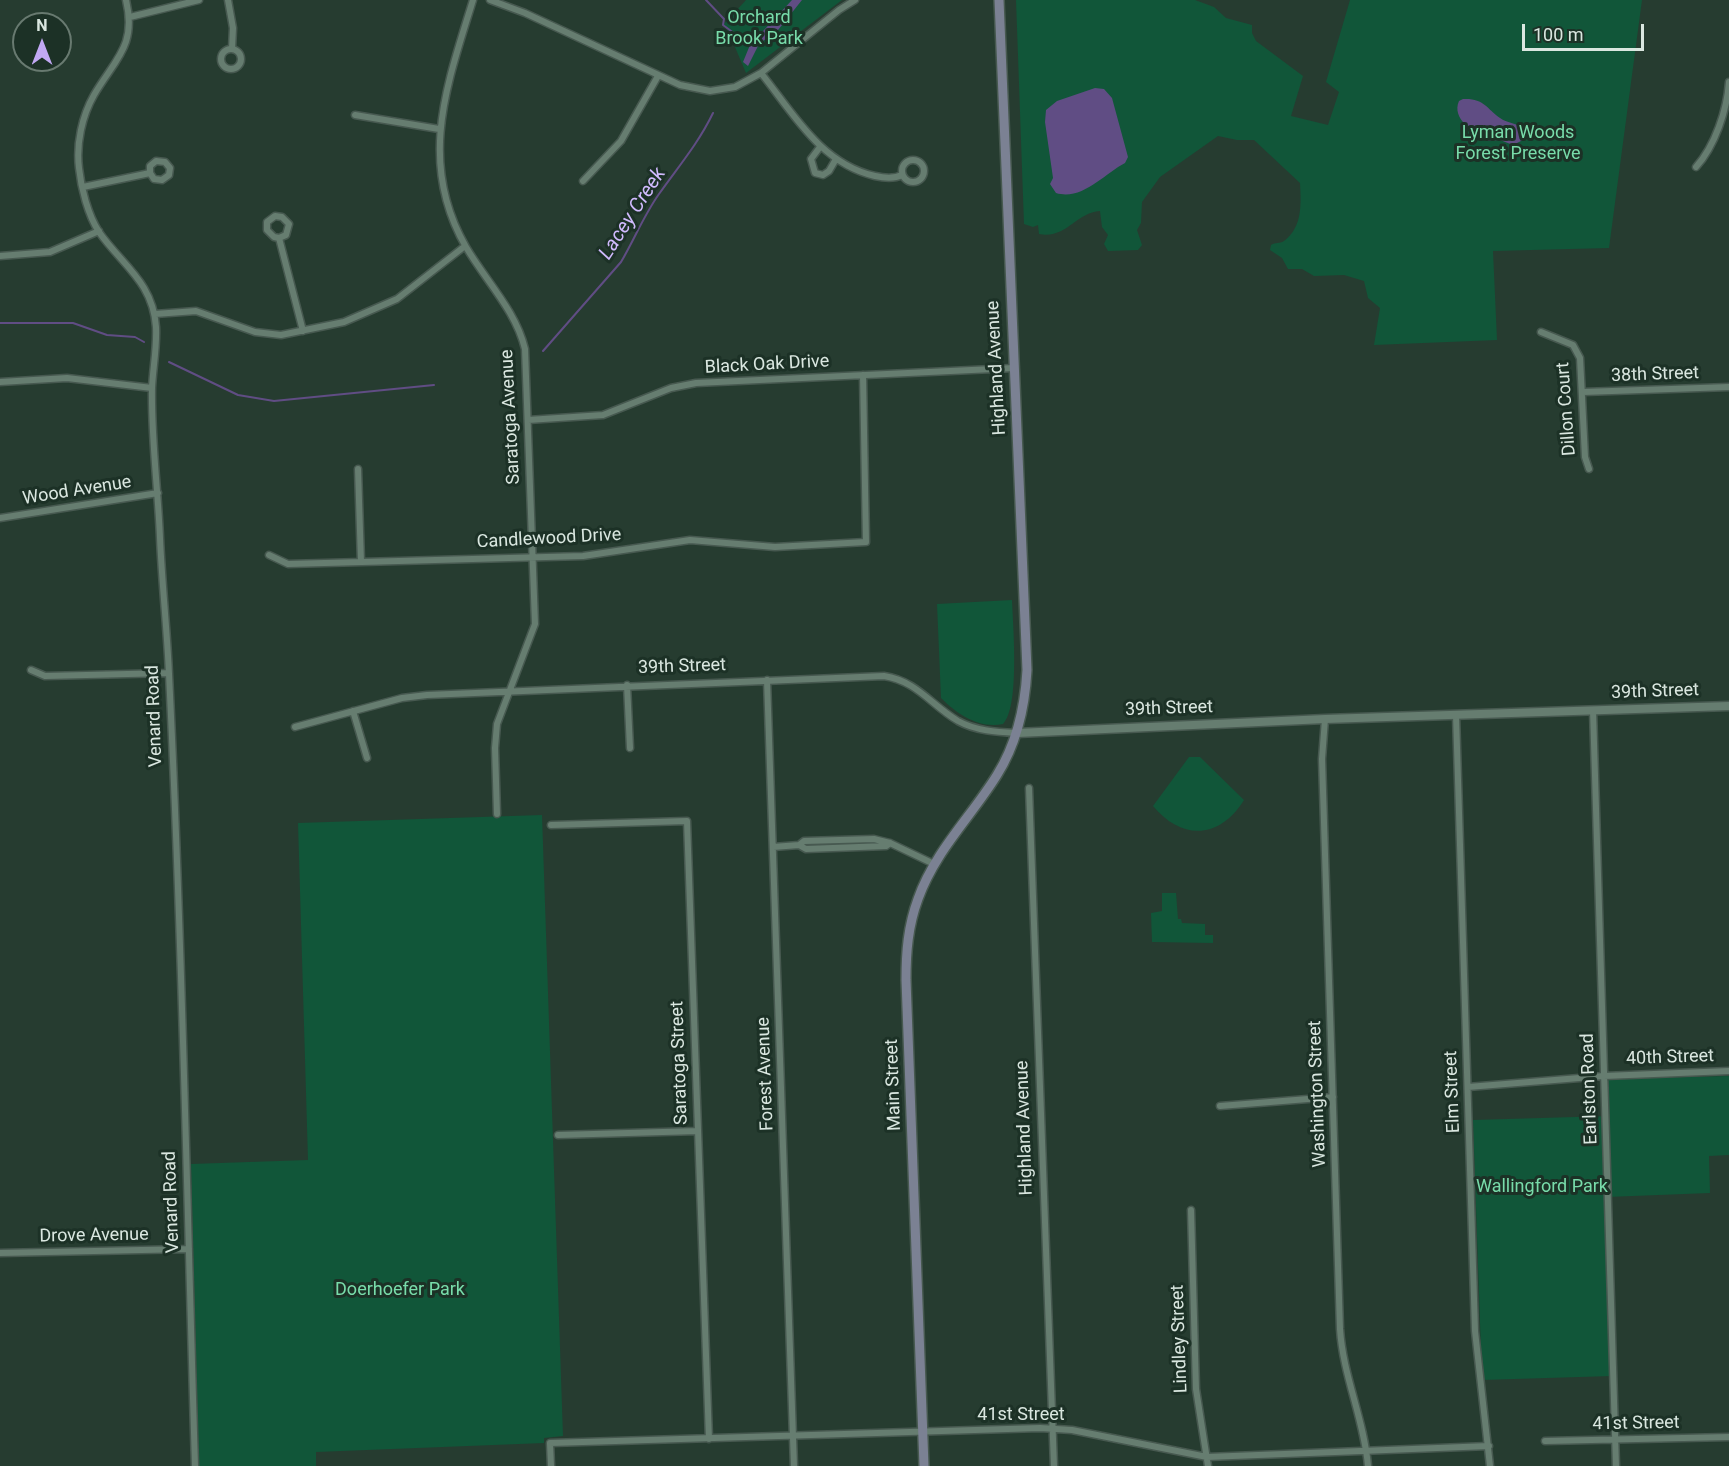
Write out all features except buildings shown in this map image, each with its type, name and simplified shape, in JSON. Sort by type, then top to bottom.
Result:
[{"type":"main road","name":"Highland Avenue","points":[[999,0],[1027,670],[1017,733]]},
{"type":"main road","name":"Main Street","points":[[924,1466],[906,956],[913,912],[933,864],[999,773],[1017,733]]},
{"type":"street","name":"Venard Road","points":[[126,0],[130,17],[125,48],[92,99],[83,123],[79,155],[83,187],[99,231],[131,267],[145,289],[155,314],[156,346],[152,388],[169,673],[195,1466]]},
{"type":"street","points":[[130,17],[199,0]]},
{"type":"street","points":[[228,0],[233,28],[232,49]]},
{"type":"street","name":"Saratoga Avenue","points":[[473,0],[448,84],[439,129],[445,189],[465,246],[519,328],[526,360],[535,624],[496,734],[497,814]]},
{"type":"street","points":[[490,0],[525,13],[658,76],[693,89],[718,91],[735,87],[761,73],[839,10],[855,0]]},
{"type":"street","points":[[761,73],[820,147],[836,159],[869,174],[889,178],[902,175]]},
{"type":"street","points":[[583,181],[621,141],[658,76]]},
{"type":"street","points":[[1696,167],[1708,154],[1728,95],[1729,82]]},
{"type":"street","points":[[355,115],[439,129]]},
{"type":"street","points":[[820,147],[811,159],[814,173],[823,175],[829,171],[836,159]]},
{"type":"street","points":[[83,187],[150,173]]},
{"type":"street","points":[[0,256],[50,252],[99,231]]},
{"type":"street","points":[[279,238],[303,330]]},
{"type":"street","points":[[155,314],[196,310],[255,332],[281,335],[344,322],[386,306],[465,246]]},
{"type":"street","name":"Dillon Court","points":[[1541,332],[1573,345],[1580,358],[1585,457],[1589,469]]},
{"type":"street","name":"Black Oak Drive","points":[[528,420],[603,415],[671,388],[696,383],[1014,368]]},
{"type":"street","name":"Candlewood Drive","points":[[270,555],[288,564],[607,554],[690,540],[774,547],[867,542],[863,375]]},
{"type":"street","points":[[0,382],[67,378],[152,388]]},
{"type":"street","name":"38th Street","points":[[1583,392],[1729,387]]},
{"type":"street","points":[[358,469],[361,562]]},
{"type":"street","name":"Wood Avenue","points":[[0,518],[158,493]]},
{"type":"street","points":[[31,670],[45,676],[169,673]]},
{"type":"street","name":"39th Street","points":[[295,727],[414,696],[876,676],[897,678],[920,690],[959,721],[994,732],[1017,733],[1325,719],[1729,706]]},
{"type":"street","name":"Forest Avenue","points":[[767,680],[794,1466]]},
{"type":"street","name":"39th Street","points":[[627,685],[630,747]]},
{"type":"street","name":"Earlston Road","points":[[1593,710],[1616,1466]]},
{"type":"street","points":[[353,711],[367,758]]},
{"type":"street","name":"Elm Street","points":[[1456,715],[1476,1331],[1491,1466]]},
{"type":"street","name":"Washington Street","points":[[1325,719],[1322,759],[1341,1341],[1367,1452],[1368,1466]]},
{"type":"street","name":"Highland Avenue","points":[[1029,788],[1054,1466]]},
{"type":"street","name":"Saratoga Street","points":[[551,825],[687,821],[709,1439]]},
{"type":"street","points":[[774,846],[799,845],[804,841],[874,839],[890,843],[933,864]]},
{"type":"street","name":"40th Street","points":[[1468,1086],[1604,1076],[1729,1071]]},
{"type":"street","points":[[1220,1106],[1333,1097]]},
{"type":"street","points":[[558,1135],[698,1131]]},
{"type":"street","name":"Lindley Street","points":[[1191,1210],[1196,1389],[1208,1466]]},
{"type":"street","name":"Drove Avenue","points":[[0,1253],[189,1249]]},
{"type":"street","name":"41st Street","points":[[551,1466],[550,1443],[1053,1428],[1207,1457],[1489,1446]]},
{"type":"street","name":"41st Street","points":[[1545,1441],[1729,1437]]},
{"type":"green space","name":"Orchard Brook Park","points":[[746,0],[842,0],[746,73],[726,26],[723,25]]},
{"type":"green space","name":"Lyman Woods Forest Preserve","points":[[1016,0],[1195,0],[1214,7],[1226,18],[1252,25],[1252,33],[1256,41],[1303,76],[1291,116],[1328,125],[1339,92],[1326,82],[1350,0],[1642,0],[1609,248],[1493,251],[1497,340],[1374,345],[1380,308],[1368,298],[1364,281],[1344,275],[1314,276],[1302,269],[1288,269],[1282,258],[1270,250],[1271,245],[1284,241],[1295,229],[1300,214],[1300,183],[1254,140],[1237,140],[1218,136],[1160,177],[1142,202],[1141,223],[1137,230],[1142,245],[1138,250],[1108,251],[1104,244],[1108,235],[1102,227],[1100,211],[1084,216],[1057,233],[1039,234],[1038,225],[1033,227],[1024,224]]},
{"type":"green space","points":[[1012,600],[1014,684],[1008,715],[1003,724],[977,722],[961,715],[941,698],[937,604]]},
{"type":"green space","points":[[1189,757],[1200,757],[1244,800],[1224,822],[1200,831],[1188,830],[1176,825],[1153,806]]},
{"type":"green space","name":"Doerhoefer Park","points":[[542,815],[563,1436],[544,1438],[544,1443],[316,1452],[316,1466],[199,1466],[191,1164],[308,1160],[298,823]]},
{"type":"green space","points":[[1162,893],[1176,893],[1178,919],[1181,919],[1182,923],[1205,924],[1205,935],[1213,935],[1213,943],[1152,942],[1151,913],[1162,911]]},
{"type":"green space","name":"Wallingford Park","points":[[1729,1076],[1729,1155],[1709,1156],[1710,1193],[1607,1197],[1612,1376],[1482,1380],[1473,1120],[1609,1116],[1608,1079]]},
{"type":"shaded area","points":[[792,0],[802,0],[778,30],[759,44],[748,66],[743,62],[750,45]]},
{"type":"shaded area","points":[[1095,88],[1104,89],[1112,98],[1128,157],[1125,163],[1084,190],[1066,194],[1056,193],[1050,184],[1053,178],[1045,122],[1046,110],[1057,101]]},
{"type":"shaded area","points":[[1476,100],[1503,120],[1523,128],[1523,140],[1513,145],[1500,140],[1486,141],[1470,129],[1458,114],[1459,101]]},
{"type":"waterway","points":[[706,0],[724,19],[723,25],[750,45]]},
{"type":"waterway","name":"Lacey Creek","points":[[543,351],[621,262],[654,202],[694,145],[713,113]]},
{"type":"waterway","name":"Lacey Creek","points":[[0,323],[73,323],[107,335],[135,337],[144,342]]},
{"type":"waterway","name":"Lacey Creek","points":[[169,362],[238,395],[274,401],[434,385]]}]
